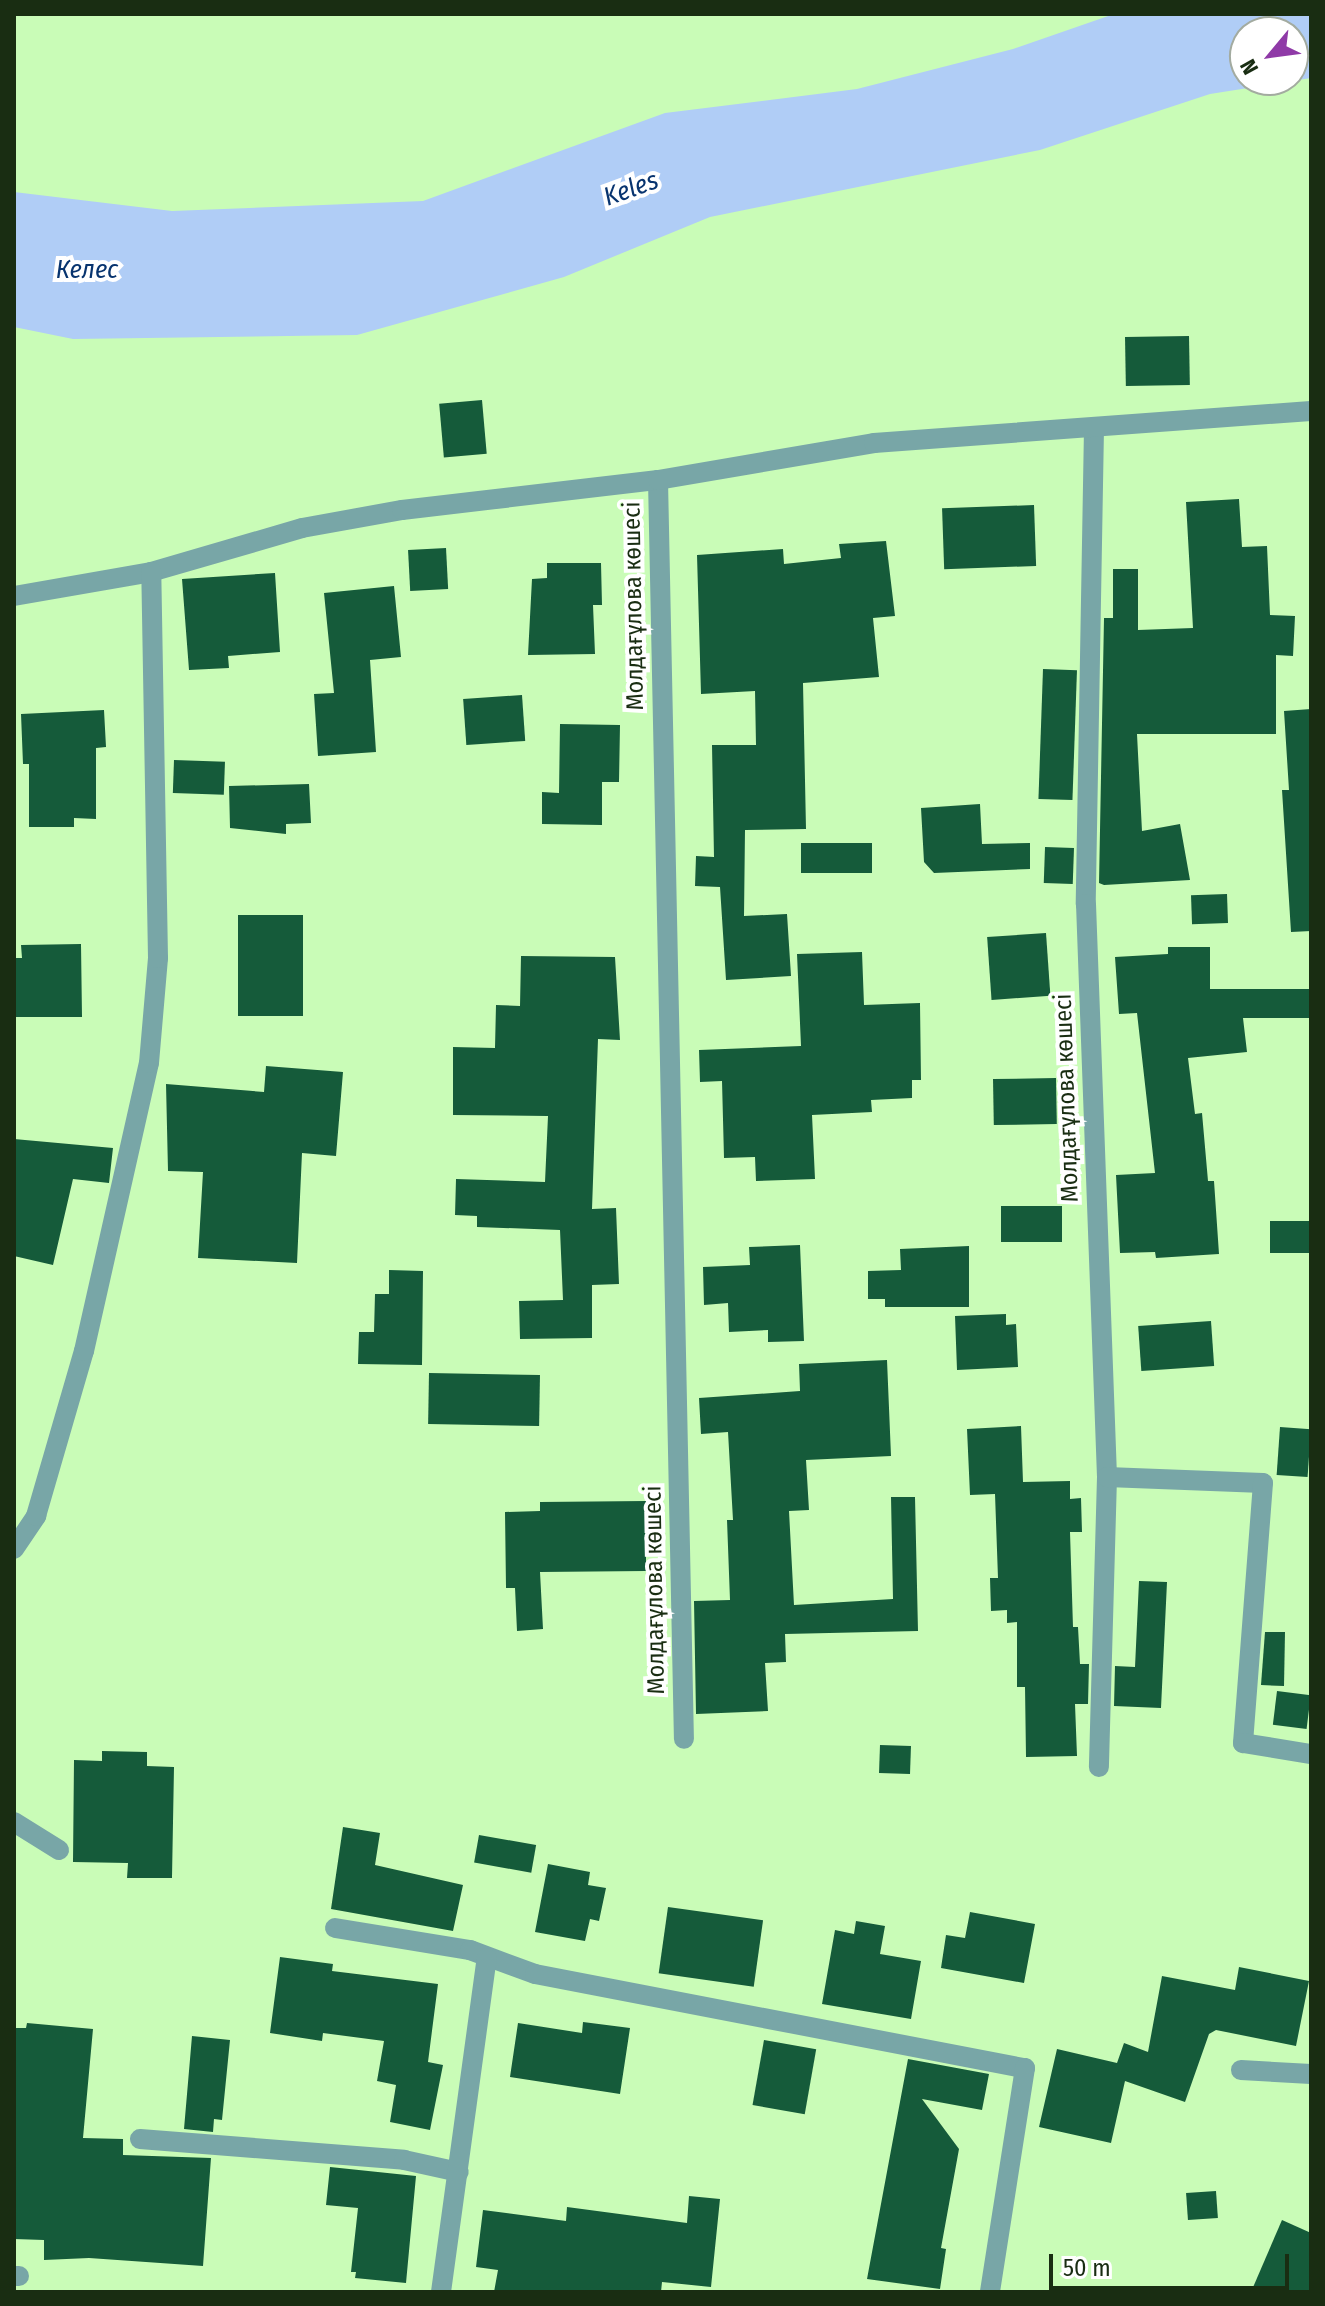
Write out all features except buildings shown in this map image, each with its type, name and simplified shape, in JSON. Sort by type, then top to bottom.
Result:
[{"type":"street","name":"Молдағұлова көшесі","points":[[14,596],[151,572],[302,528],[402,510],[658,480],[874,443],[1311,411]]},
{"type":"street","name":"Молдағұлова көшесі","points":[[1094,428],[1086,904],[1107,1477],[1099,1767]]},
{"type":"street","name":"Молдағұлова көшесі","points":[[658,480],[684,1739]]},
{"type":"street","points":[[14,1549],[36,1516],[84,1351],[149,1063],[158,958],[151,572]]},
{"type":"street","points":[[1107,1477],[1263,1483],[1243,1743],[1311,1754]]},
{"type":"street","points":[[14,1822],[59,1850]]},
{"type":"street","points":[[335,1928],[470,1950],[535,1974],[1025,2068],[990,2292]]},
{"type":"street","points":[[441,2292],[487,1958]]},
{"type":"street","points":[[1241,2070],[1311,2074]]},
{"type":"street","points":[[140,2139],[404,2160],[459,2172]]},
{"type":"water","name":"Келес","points":[[1114,14],[1311,14],[1311,78],[1309,16],[1229,16],[1229,91],[1210,94],[1040,150],[710,217],[564,277],[357,335],[73,339],[14,327],[14,192],[172,211],[423,201],[665,113],[857,89],[1013,49]]},
{"type":"water label","name":"Keles","points":[[631,189]]}]
